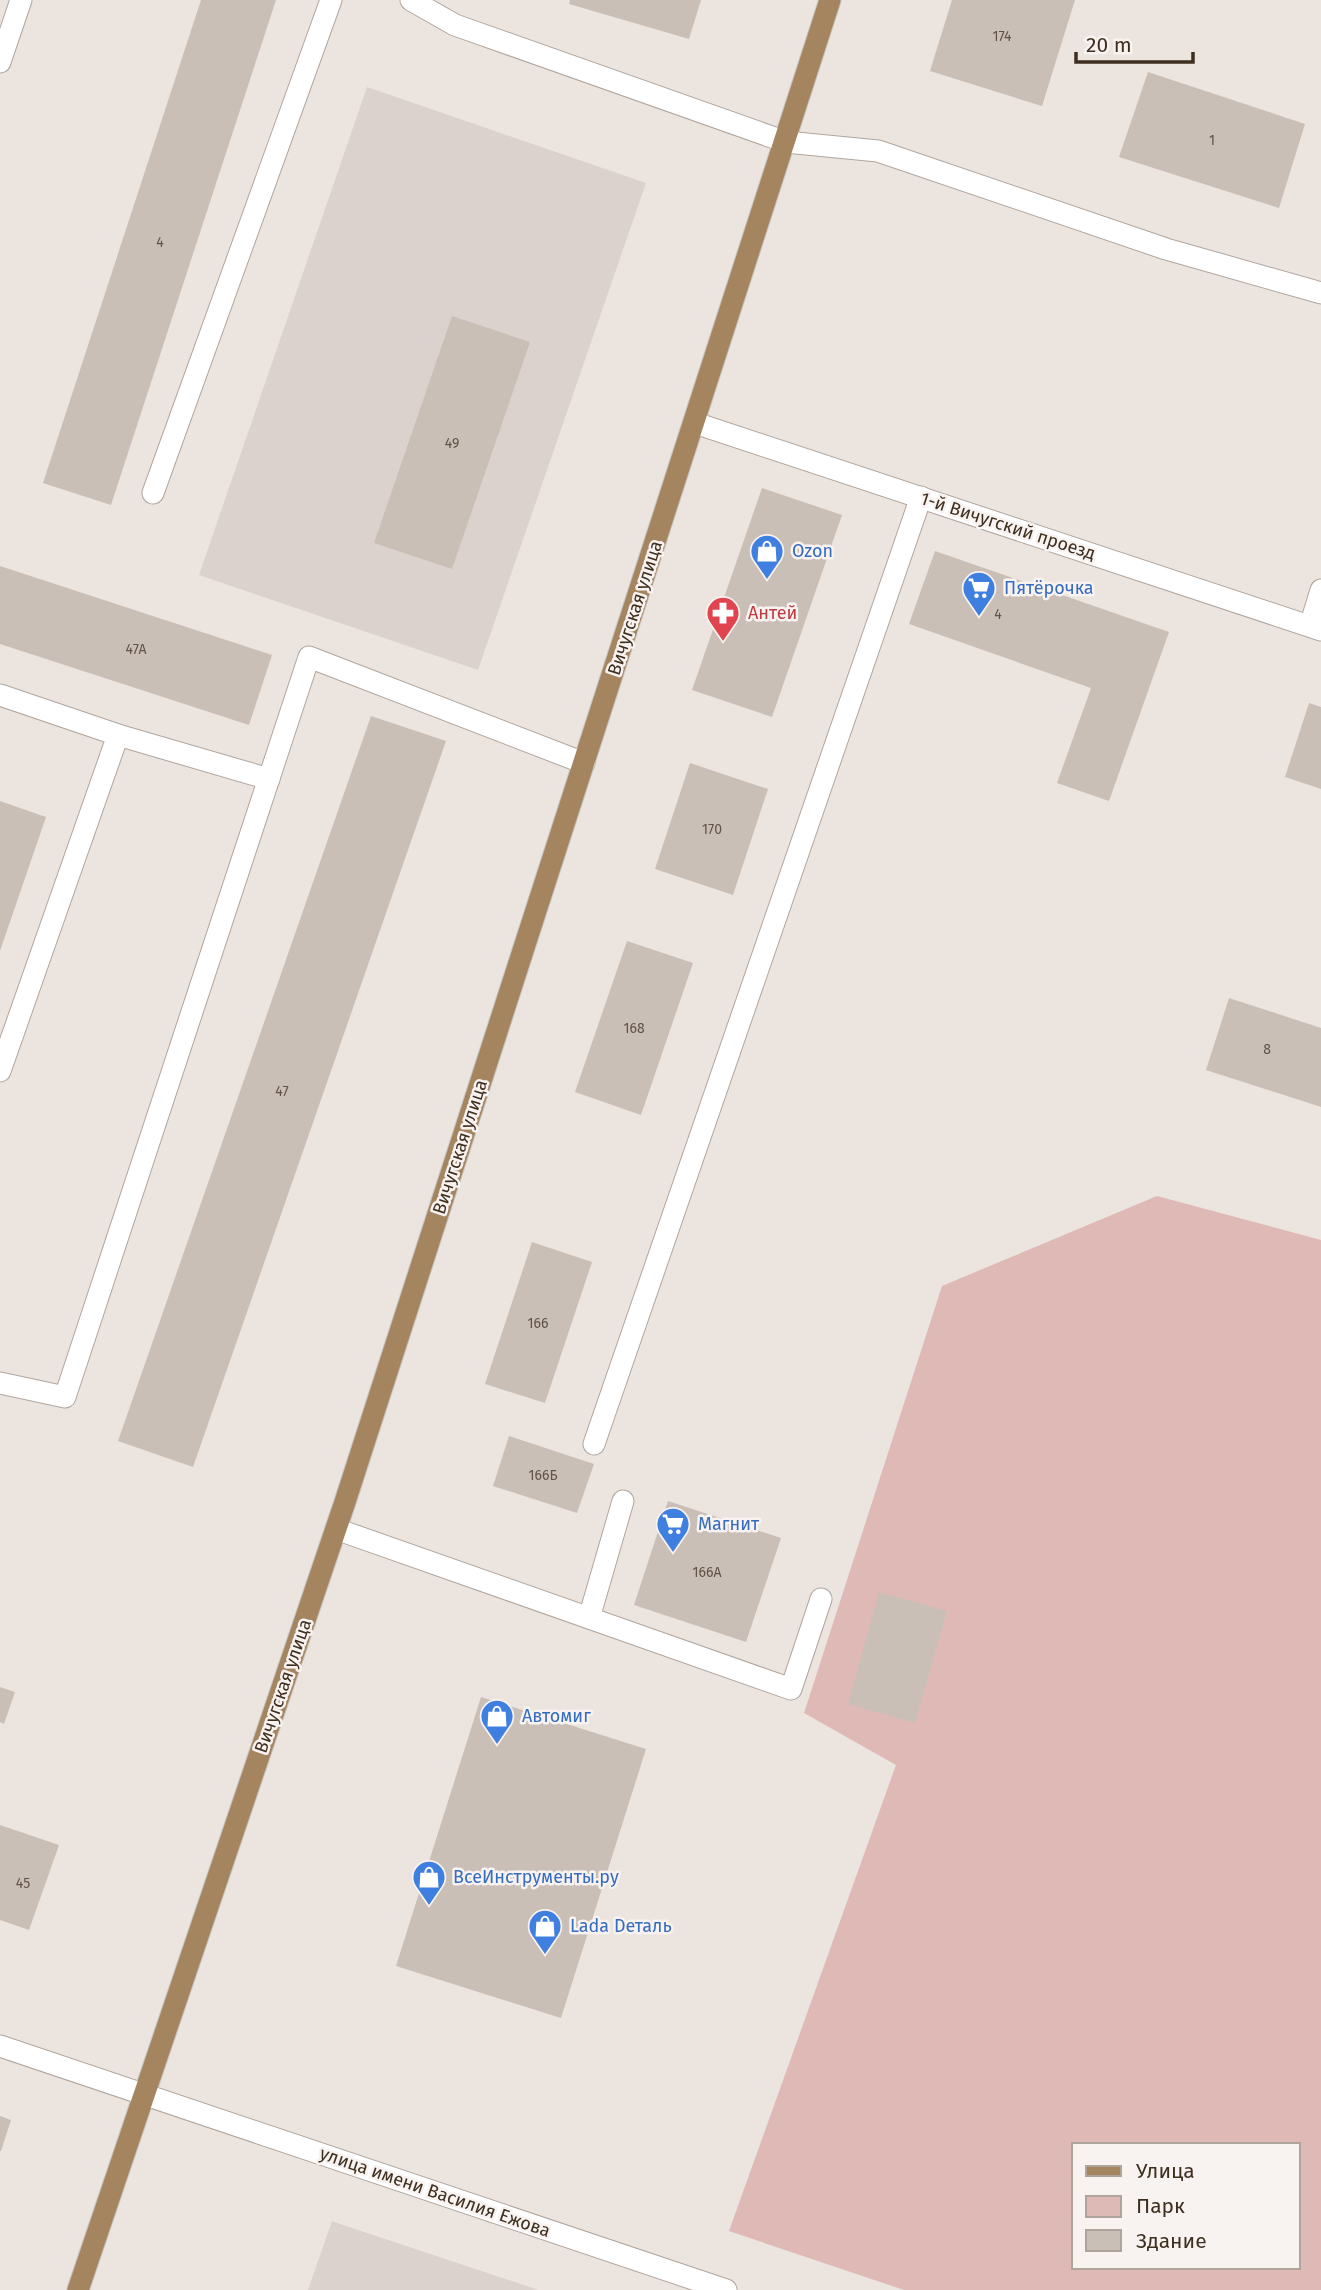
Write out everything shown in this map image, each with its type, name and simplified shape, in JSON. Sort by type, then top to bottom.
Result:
[{"type":"main road","name":"Вичугская улица","points":[[78,2290],[336,1529],[830,0]]},
{"type":"street","points":[[0,62],[21,0]]},
{"type":"street","points":[[153,493],[331,0]]},
{"type":"street","points":[[411,0],[455,25],[786,142],[878,151],[1167,249],[1321,293]]},
{"type":"street","name":"1-й Вичугский проезд","points":[[695,423],[1316,628]]},
{"type":"street","points":[[594,1444],[921,497]]},
{"type":"street","points":[[1316,628],[1321,590]]},
{"type":"street","points":[[0,1383],[65,1397],[309,657],[584,763]]},
{"type":"street","points":[[0,695],[118,736],[269,779]]},
{"type":"street","points":[[0,1071],[118,736]]},
{"type":"street","points":[[589,1618],[623,1501]]},
{"type":"street","points":[[336,1529],[791,1689],[821,1599]]},
{"type":"street","name":"улица имени Василия Ежова","points":[[0,2046],[726,2290]]},
{"type":"shaded area","points":[[367,87],[646,183],[478,670],[199,575]]},
{"type":"shaded area","points":[[332,2221],[340,2224],[539,2290],[308,2290]]},
{"type":"green space","points":[[1157,1196],[1321,1240],[1321,2290],[904,2290],[729,2231],[896,1765],[804,1713],[942,1286]]},
{"type":"building","points":[[201,0],[276,0],[111,505],[43,483]]},
{"type":"building","points":[[570,0],[701,0],[689,39],[569,4]]},
{"type":"building","points":[[952,0],[1075,0],[1042,106],[930,71]]},
{"type":"building","points":[[1148,72],[1305,124],[1279,208],[1119,157]]},
{"type":"building","points":[[452,316],[530,342],[452,569],[374,543]]},
{"type":"building","points":[[762,488],[842,515],[772,717],[692,690]]},
{"type":"building","points":[[935,551],[1169,632],[1109,801],[1057,783],[1091,688],[909,624]]},
{"type":"building","points":[[0,566],[272,655],[249,725],[0,644]]},
{"type":"building","points":[[1309,703],[1321,707],[1321,789],[1285,777]]},
{"type":"building","points":[[371,716],[446,741],[193,1467],[118,1441]]},
{"type":"building","points":[[690,763],[768,789],[733,895],[655,869]]},
{"type":"building","points":[[0,801],[46,817],[0,951]]},
{"type":"building","points":[[627,941],[693,963],[641,1115],[575,1092]]},
{"type":"building","points":[[1229,998],[1321,1028],[1321,1107],[1206,1070]]},
{"type":"building","points":[[532,1242],[592,1262],[545,1403],[485,1384]]},
{"type":"building","points":[[509,1436],[594,1464],[577,1513],[493,1486]]},
{"type":"building","points":[[668,1501],[781,1538],[746,1642],[634,1605]]},
{"type":"building","points":[[879,1592],[947,1611],[915,1723],[848,1704]]},
{"type":"building","points":[[0,1687],[15,1692],[4,1724],[0,1722]]},
{"type":"building","points":[[481,1697],[646,1749],[561,2018],[396,1966]]},
{"type":"building","points":[[0,1825],[59,1845],[29,1930],[0,1920]]},
{"type":"building","points":[[0,2116],[11,2120],[1,2151],[0,2151]]},
{"type":"place","name":"Ozon","points":[[767,581]]},
{"type":"place","name":"Пятёрочка","points":[[979,618]]},
{"type":"place","name":"Антей","points":[[723,643]]},
{"type":"place","name":"Магнит","points":[[673,1554]]},
{"type":"place","name":"Автомиг","points":[[497,1746]]},
{"type":"place","name":"ВсеИнструменты.ру","points":[[429,1907]]},
{"type":"place","name":"Lada Dеталь","points":[[545,1956]]}]
